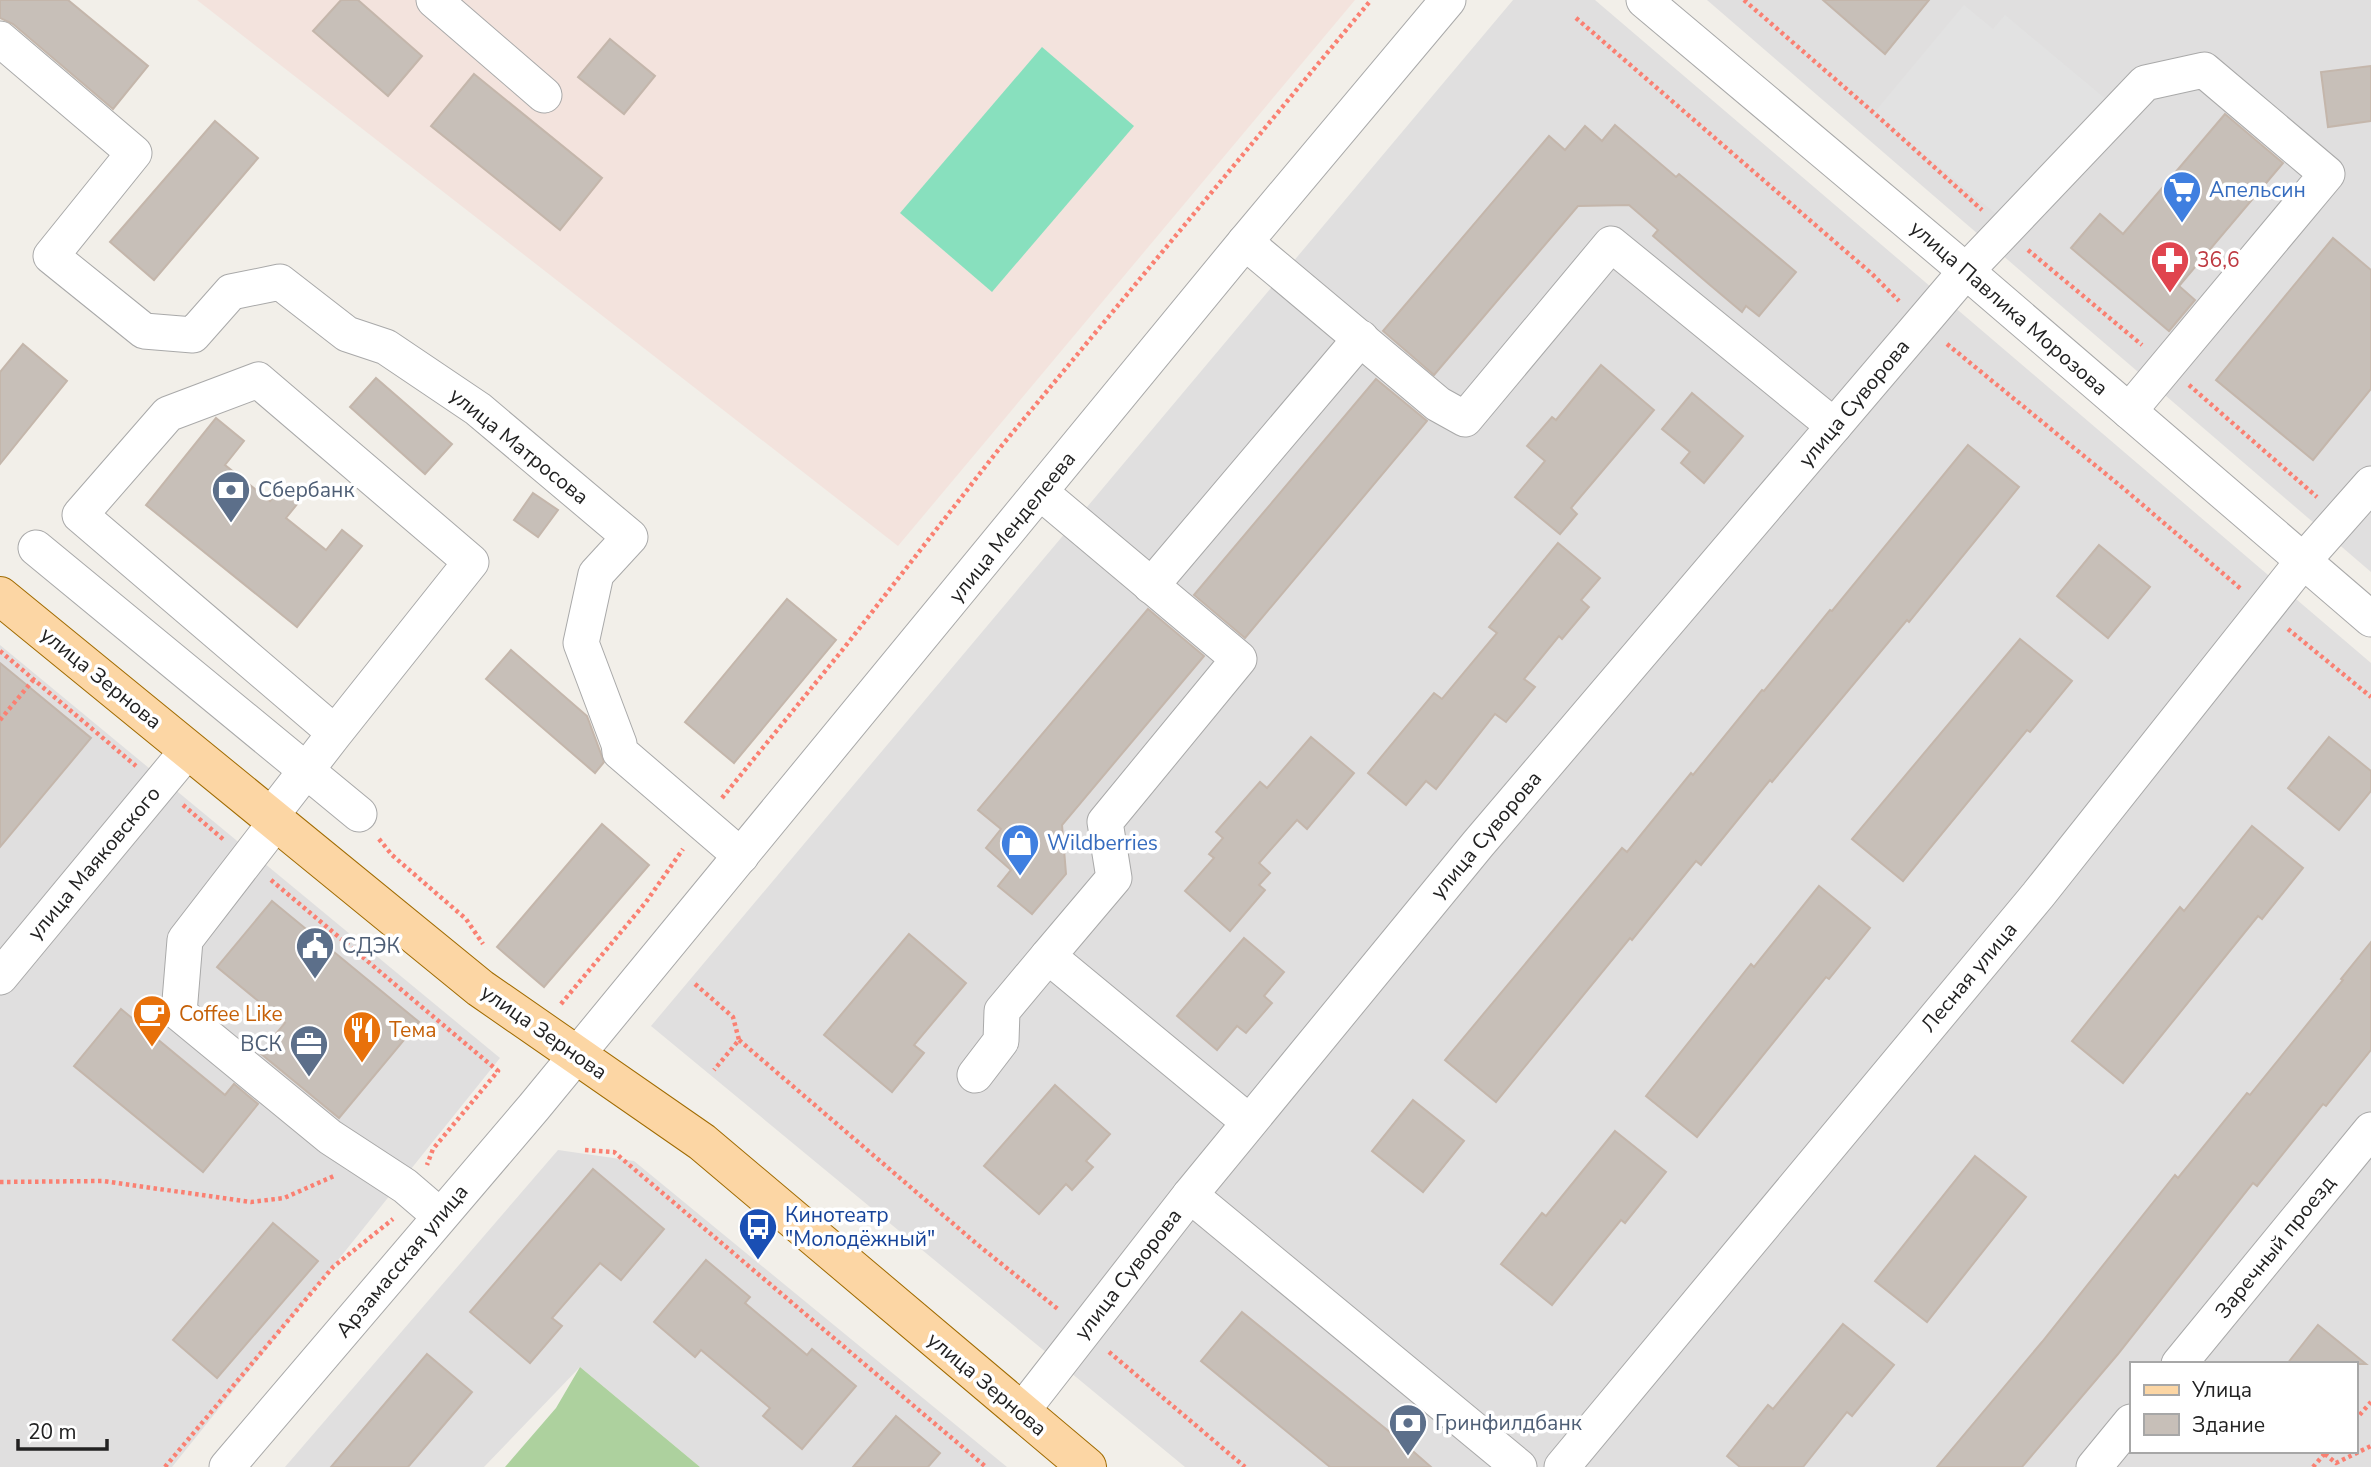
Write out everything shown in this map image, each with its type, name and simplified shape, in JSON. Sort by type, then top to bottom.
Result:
[{"type":"main road","name":"улица Зернова","points":[[0,596],[480,988],[702,1142],[1087,1467]]},
{"type":"street","points":[[434,0],[544,95]]},
{"type":"street","name":"улица Менделеева","points":[[576,1055],[1448,0]]},
{"type":"street","name":"улица Павлика Морозова","points":[[1644,0],[1966,271],[2371,619]]},
{"type":"street","name":"улица Матросова","points":[[0,39],[134,153],[51,256],[134,323],[145,331],[193,335],[231,292],[280,282],[347,334],[386,346],[478,409],[630,537],[596,574],[581,643],[620,744],[620,752],[741,856]]},
{"type":"street","name":"улица Суворова","points":[[1021,1412],[1190,1195],[1487,833],[1966,271],[2145,83],[2204,69],[2327,174],[2167,366]]},
{"type":"street","points":[[1245,243],[1438,404],[1465,419],[1611,244],[1834,426]]},
{"type":"street","points":[[1151,586],[1361,338]]},
{"type":"street","points":[[2129,411],[2167,366]]},
{"type":"street","points":[[335,733],[80,515],[168,414],[258,380],[471,562],[306,770],[185,940],[179,1013],[330,1137],[414,1193],[440,1216]]},
{"type":"street","name":"Лесная улица","points":[[1562,1467],[2038,895],[2303,561],[2371,484]]},
{"type":"street","points":[[975,1075],[1002,1041],[1002,1011],[1114,878],[1105,822],[1239,659],[1040,492]]},
{"type":"street","points":[[36,548],[359,814]]},
{"type":"street","name":"улица Маяковского","points":[[0,977],[11,940],[188,750]]},
{"type":"street","points":[[1048,956],[1250,1122]]},
{"type":"street","name":"Арзамасская улица","points":[[227,1467],[576,1055]]},
{"type":"street","name":"Заречный проезд","points":[[2181,1362],[2371,1130]]},
{"type":"street","points":[[1190,1195],[1519,1467]]},
{"type":"street","points":[[2094,1467],[2130,1423]]},
{"type":"path","points":[[557,1008],[646,902],[702,823],[844,648],[999,449],[1371,0]]},
{"type":"path","points":[[1744,0],[2004,231],[2167,366],[2341,518]]},
{"type":"path","points":[[1576,18],[1872,274],[1922,323],[2371,697]]},
{"type":"path","points":[[0,720],[33,680]]},
{"type":"path","points":[[359,814],[392,855],[466,919],[484,945]]},
{"type":"path","points":[[695,984],[733,1017],[739,1040],[978,1245],[1245,1467]]},
{"type":"path","points":[[714,1070],[739,1040]]},
{"type":"path","points":[[165,1467],[333,1267],[393,1219],[419,1186],[433,1149],[498,1071]]},
{"type":"path","points":[[585,1150],[614,1152],[986,1467]]},
{"type":"path","points":[[0,1182],[103,1181],[251,1202],[284,1198],[367,1161]]},
{"type":"path","points":[[2357,1418],[2371,1402]]},
{"type":"path","points":[[2314,1467],[2326,1453],[2336,1465],[2371,1446]]},
{"type":"shaded area","points":[[197,0],[1355,0],[898,546]]},
{"type":"shaded area","points":[[1513,0],[1595,0],[2371,663],[2371,1467],[1185,1467],[651,1026]]},
{"type":"shaded area","points":[[1707,0],[2371,0],[2371,572],[2052,298]]},
{"type":"shaded area","points":[[1964,5],[1993,29],[2005,15],[2108,101],[2006,222],[1874,113]]},
{"type":"shaded area","points":[[0,645],[500,1058],[172,1467],[0,1467]]},
{"type":"shaded area","points":[[558,1150],[634,1161],[1007,1467],[700,1467],[580,1367],[484,1467],[285,1467]]},
{"type":"green space","points":[[1042,47],[1134,126],[992,292],[900,213]]},
{"type":"green space","points":[[580,1367],[700,1467],[505,1467],[556,1408]]},
{"type":"building","points":[[0,0],[68,0],[148,66],[113,109],[13,24],[0,18]]},
{"type":"building","points":[[341,0],[358,0],[422,56],[388,96],[313,31]]},
{"type":"building","points":[[1823,0],[1929,0],[1885,54]]},
{"type":"building","points":[[610,39],[655,76],[624,114],[578,77]]},
{"type":"building","points":[[2371,66],[2371,121],[2328,127],[2321,72]]},
{"type":"building","points":[[474,74],[602,178],[560,230],[431,126]]},
{"type":"building","name":"Апельсин","points":[[2225,114],[2283,163],[2179,286],[2195,300],[2169,331],[2071,248],[2100,214],[2123,234]]},
{"type":"building","points":[[215,121],[258,158],[154,280],[110,242]]},
{"type":"building","points":[[1615,125],[1676,177],[1679,174],[1796,272],[1759,316],[1746,306],[1742,312],[1710,285],[1653,236],[1658,230],[1629,205],[1578,206],[1434,375],[1383,331],[1549,136],[1565,150],[1585,126],[1602,141]]},
{"type":"building","points":[[2333,238],[2371,270],[2371,389],[2313,460],[2216,380]]},
{"type":"building","points":[[23,344],[67,381],[0,464],[0,372]]},
{"type":"building","points":[[1601,365],[1654,410],[1571,508],[1577,514],[1560,534],[1515,497],[1545,461],[1527,446],[1552,417],[1556,420]]},
{"type":"building","points":[[376,378],[452,444],[425,474],[350,407]]},
{"type":"building","points":[[1376,379],[1427,421],[1245,638],[1194,595]]},
{"type":"building","points":[[1692,393],[1743,436],[1704,483],[1681,463],[1690,452],[1662,429]]},
{"type":"building","name":"Сбербанк","points":[[216,418],[244,441],[225,465],[270,501],[280,489],[298,503],[286,518],[326,550],[342,530],[362,546],[297,627],[146,505]]},
{"type":"building","points":[[1968,445],[2019,487],[1909,622],[1907,620],[1772,782],[1770,780],[1701,865],[1696,861],[1632,940],[1630,938],[1496,1102],[1445,1060],[1622,848],[1627,852],[1691,773],[1693,775]]},
{"type":"building","points":[[533,493],[558,510],[538,537],[514,520]]},
{"type":"building","points":[[1558,543],[1600,578],[1581,600],[1589,607],[1562,639],[1559,636],[1524,679],[1535,687],[1506,722],[1495,714],[1436,789],[1426,781],[1406,805],[1368,773],[1434,693],[1442,699],[1497,633],[1489,627]]},
{"type":"building","points":[[2099,545],[2150,587],[2108,638],[2057,596]]},
{"type":"building","points":[[787,599],[836,640],[734,763],[685,722]]},
{"type":"building","points":[[1148,609],[1204,656],[1062,825],[1066,874],[1032,914],[998,886],[1011,870],[986,848],[1001,829],[978,810]]},
{"type":"building","points":[[2020,639],[2072,681],[2030,732],[2027,730],[1903,881],[1852,839]]},
{"type":"building","points":[[511,650],[587,716],[604,762],[595,773],[486,679]]},
{"type":"building","points":[[0,663],[91,738],[0,847]]},
{"type":"building","points":[[1311,737],[1354,773],[1307,829],[1297,820],[1259,863],[1270,873],[1259,885],[1265,890],[1230,931],[1185,891],[1214,858],[1209,854],[1223,838],[1216,832],[1260,782],[1267,788]]},
{"type":"building","points":[[2329,737],[2371,771],[2371,791],[2339,830],[2288,788]]},
{"type":"building","points":[[602,824],[649,865],[544,987],[497,947]]},
{"type":"building","points":[[2252,826],[2303,868],[2262,919],[2258,916],[2123,1083],[2072,1041],[2180,907],[2184,911]]},
{"type":"building","points":[[1819,886],[1870,928],[1829,979],[1826,977],[1697,1137],[1646,1096],[1751,964],[1754,967]]},
{"type":"building","points":[[272,901],[419,1022],[339,1118],[260,1053],[285,1023],[217,967]]},
{"type":"building","points":[[909,934],[966,983],[914,1045],[924,1053],[892,1092],[824,1035]]},
{"type":"building","points":[[1244,938],[1284,972],[1264,996],[1272,1003],[1246,1033],[1237,1026],[1217,1050],[1177,1016]]},
{"type":"building","points":[[2371,942],[2371,1050],[2326,1106],[2323,1104],[2257,1186],[2253,1183],[2118,1354],[2022,1467],[1937,1467],[2042,1342],[2175,1175],[2178,1178],[2247,1093],[2250,1095]]},
{"type":"building","points":[[121,1009],[225,1095],[234,1084],[258,1104],[203,1172],[74,1066]]},
{"type":"building","points":[[1055,1085],[1110,1134],[1086,1161],[1093,1167],[1072,1190],[1066,1184],[1039,1214],[984,1166]]},
{"type":"building","points":[[1413,1100],[1464,1141],[1423,1192],[1372,1151]]},
{"type":"building","points":[[1615,1131],[1666,1172],[1625,1223],[1621,1220],[1552,1305],[1501,1264],[1542,1213],[1546,1216]]},
{"type":"building","points":[[1975,1156],[2026,1197],[1927,1322],[1875,1281]]},
{"type":"building","points":[[593,1169],[664,1229],[621,1280],[600,1263],[552,1318],[562,1326],[530,1363],[470,1312]]},
{"type":"building","points":[[273,1223],[318,1261],[217,1378],[173,1340]]},
{"type":"building","points":[[706,1260],[750,1297],[745,1303],[807,1355],[812,1349],[856,1386],[802,1449],[763,1416],[770,1408],[701,1350],[695,1357],[654,1322]]},
{"type":"building","points":[[1242,1312],[1431,1467],[1330,1467],[1201,1361]]},
{"type":"building","points":[[1843,1324],[1894,1365],[1852,1416],[1847,1412],[1803,1467],[1740,1467],[1727,1456],[1768,1405],[1773,1409]]},
{"type":"building","points":[[2318,1325],[2366,1364],[2357,1362],[2289,1362]]},
{"type":"building","points":[[427,1354],[472,1392],[408,1467],[331,1467]]},
{"type":"building","points":[[896,1416],[940,1453],[928,1467],[853,1467]]},
{"type":"place","name":"Апельсин","points":[[2182,224]]},
{"type":"place","name":"36,6","points":[[2170,294]]},
{"type":"place","name":"Сбербанк","points":[[231,524]]},
{"type":"place","name":"Wildberries","points":[[1020,877]]},
{"type":"place","name":"СДЭК","points":[[315,980]]},
{"type":"place","name":"Coffee Like","points":[[152,1048]]},
{"type":"place","name":"Тема","points":[[362,1064]]},
{"type":"place","name":"ВСК","points":[[309,1078]]},
{"type":"place","name":"Кинотеатр \"Молодёжный\"","points":[[758,1261]]},
{"type":"place","name":"Гринфилдбанк","points":[[1408,1457]]}]
